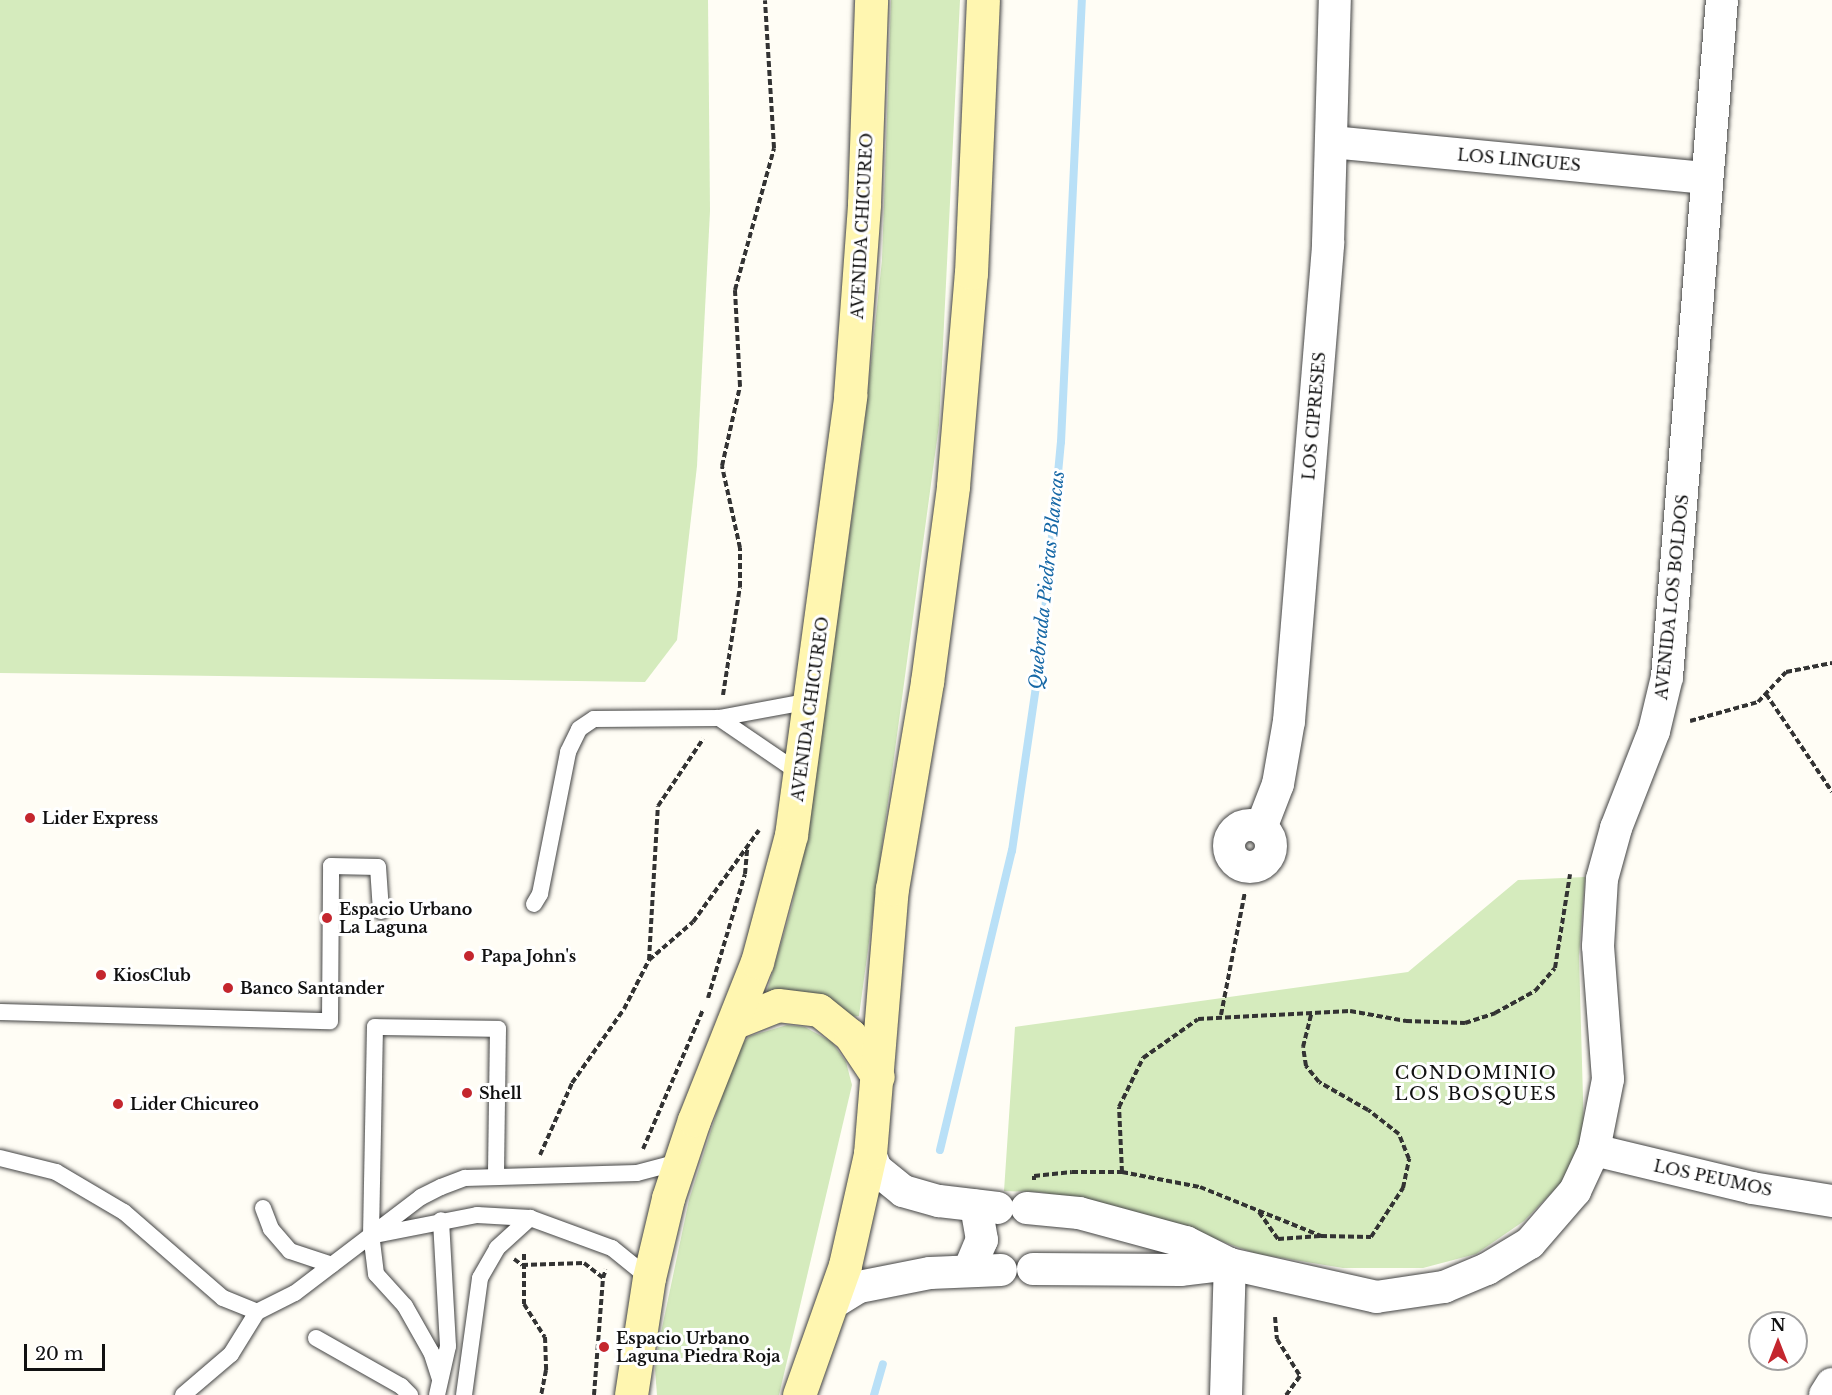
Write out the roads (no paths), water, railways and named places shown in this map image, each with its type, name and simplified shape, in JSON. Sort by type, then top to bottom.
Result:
[{"type":"main road","name":"AVENIDA CHICUREO","points":[[633,1391],[649,1278],[679,1162],[773,914],[801,774],[851,384],[864,204],[871,0]]},
{"type":"main road","points":[[799,1395],[833,1303],[856,1226],[870,1154],[890,908],[927,682],[953,486],[972,262],[983,0]]},
{"type":"main road","points":[[733,1023],[777,1005],[819,1010],[850,1035],[878,1077]]},
{"type":"street","name":"LOS CIPRESES","points":[[1261,828],[1278,784],[1289,721],[1328,244],[1335,0]]},
{"type":"street","name":"AVENIDA LOS BOLDOS","points":[[870,1154],[876,1169],[903,1191],[939,1202],[1079,1213],[1186,1242],[1230,1264],[1376,1297],[1444,1287],[1487,1269],[1530,1243],[1566,1203],[1594,1150],[1608,1079],[1599,971],[1600,900],[1616,828],[1654,731],[1667,677],[1722,0]]},
{"type":"street","name":"LOS LINGUES","points":[[1332,142],[1706,178]]},
{"type":"street","name":"LOS PEUMOS","points":[[1594,1150],[1683,1173],[1832,1201]]},
{"type":"street","points":[[969,1270],[982,1239],[1009,1208]]},
{"type":"street","name":"AVENIDA LOS BOLDOS","points":[[1033,1269],[1180,1270],[1230,1264]]},
{"type":"street","points":[[1226,1395],[1230,1264]]},
{"type":"street","points":[[833,1303],[859,1287],[969,1270],[1001,1270]]},
{"type":"street","points":[[1825,1395],[1832,1384]]},
{"type":"lane","points":[[534,904],[540,894],[568,752],[579,729],[594,719],[718,718],[811,701]]},
{"type":"lane","points":[[718,718],[801,774]]},
{"type":"lane","points":[[0,1012],[330,1021],[331,866],[378,867],[381,911]]},
{"type":"lane","points":[[438,1387],[431,1352],[405,1306],[376,1274],[371,1235],[375,1028],[498,1029],[496,1176]]},
{"type":"lane","points":[[0,1158],[56,1172],[124,1212],[223,1298],[257,1312]]},
{"type":"lane","points":[[183,1395],[231,1354],[257,1312],[294,1293],[421,1197],[441,1187],[465,1178],[496,1176],[536,1179],[637,1173],[679,1162]]},
{"type":"lane","points":[[263,1208],[271,1229],[290,1251],[332,1265]]},
{"type":"lane","points":[[371,1235],[477,1215],[530,1218],[612,1248],[649,1278]]},
{"type":"lane","points":[[464,1395],[480,1278],[497,1248],[530,1218]]},
{"type":"lane","points":[[438,1387],[448,1346],[441,1220]]},
{"type":"lane","points":[[316,1338],[401,1386],[410,1395]]},
{"type":"waterway","name":"Quebrada Piedras Blancas","points":[[940,1150],[1012,851],[1041,653],[1061,442],[1082,0]]},
{"type":"waterway","name":"Quebrada Piedras Blancas","points":[[874,1395],[883,1364]]},
{"type":"place","name":"Lider Express","points":[[30,818]]},
{"type":"place","name":"Espacio Urbano La Laguna","points":[[327,918]]},
{"type":"place","name":"Papa John's","points":[[469,956]]},
{"type":"place","name":"KiosClub","points":[[101,975]]},
{"type":"place","name":"Banco Santander","points":[[228,988]]},
{"type":"place","name":"Shell","points":[[467,1093]]},
{"type":"place","name":"Lider Chicureo","points":[[118,1104]]},
{"type":"place","name":"Espacio Urbano Laguna Piedra Roja","points":[[604,1347]]},
{"type":"district","name":"CONDOMINIO LOS BOSQUES","points":[[1476,1084]]}]
